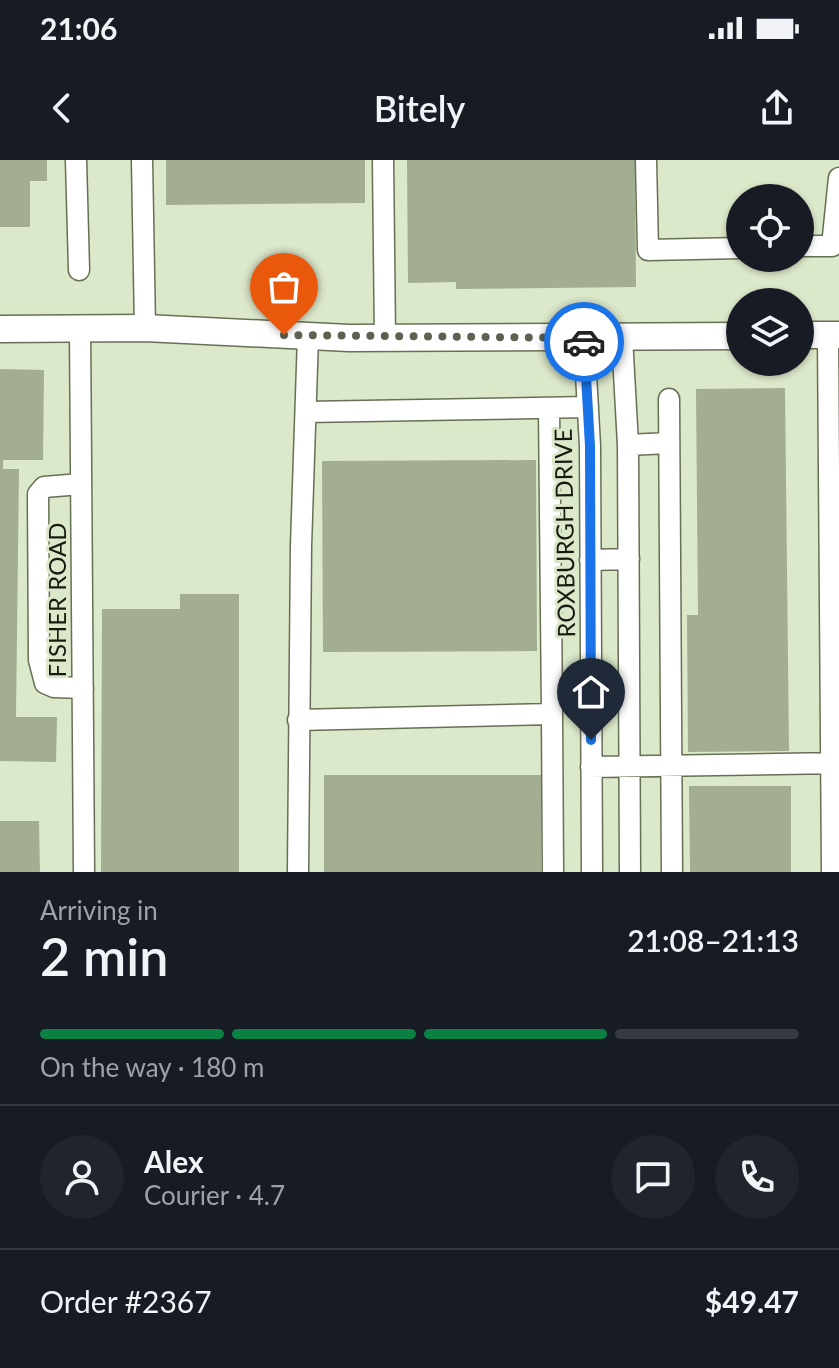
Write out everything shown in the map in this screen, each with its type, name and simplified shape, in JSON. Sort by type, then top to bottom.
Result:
[{"type":"main road","points":[[0,329],[145,328],[385,338],[726,336]]},
{"type":"street","points":[[76,160],[79,270]]},
{"type":"street","points":[[142,160],[145,328]]},
{"type":"street","points":[[383,160],[385,338]]},
{"type":"street","points":[[646,160],[648,250],[726,248]]},
{"type":"street","points":[[814,246],[832,246],[839,178]]},
{"type":"street","name":"FISHER ROAD","points":[[80,328],[84,872]]},
{"type":"street","points":[[832,872],[833,335]]},
{"type":"street","points":[[298,872],[298,720],[308,336]]},
{"type":"street","points":[[622,337],[628,445],[630,872]]},
{"type":"street","name":"ROXBURGH DRIVE","points":[[584,338],[588,407],[592,872]]},
{"type":"street","points":[[669,399],[672,872]]},
{"type":"street","points":[[306,412],[588,407]]},
{"type":"street","points":[[549,408],[553,872]]},
{"type":"street","points":[[628,445],[669,443]]},
{"type":"street","points":[[81,484],[44,487],[38,494],[39,660],[45,683],[54,687],[83,688]]},
{"type":"street","points":[[590,560],[629,559]]},
{"type":"street","points":[[552,689],[591,687]]},
{"type":"street","points":[[298,720],[552,714]]},
{"type":"street","points":[[591,767],[834,764]]},
{"type":"building","points":[[0,160],[47,160],[47,181],[30,181],[30,227],[0,227]]},
{"type":"building","points":[[166,160],[365,160],[365,203],[166,205]]},
{"type":"building","points":[[407,160],[635,160],[636,287],[456,289],[456,282],[408,283]]},
{"type":"building","points":[[0,369],[44,370],[43,460],[3,460],[3,469],[19,469],[16,717],[57,717],[56,762],[0,761]]},
{"type":"building","points":[[785,388],[789,751],[688,752],[687,615],[698,615],[696,389]]},
{"type":"building","points":[[536,460],[537,651],[323,652],[322,461]]},
{"type":"building","points":[[180,594],[239,594],[239,872],[101,872],[102,609],[180,609]]},
{"type":"building","points":[[324,775],[541,775],[541,872],[324,872]]},
{"type":"building","points":[[689,786],[791,786],[791,872],[690,872]]},
{"type":"building","points":[[0,821],[39,821],[40,872],[0,872]]},
{"type":"way so far","points":[[284,335],[584,338],[584,342]]},
{"type":"route","points":[[584,342],[590,446],[591,740]]}]
